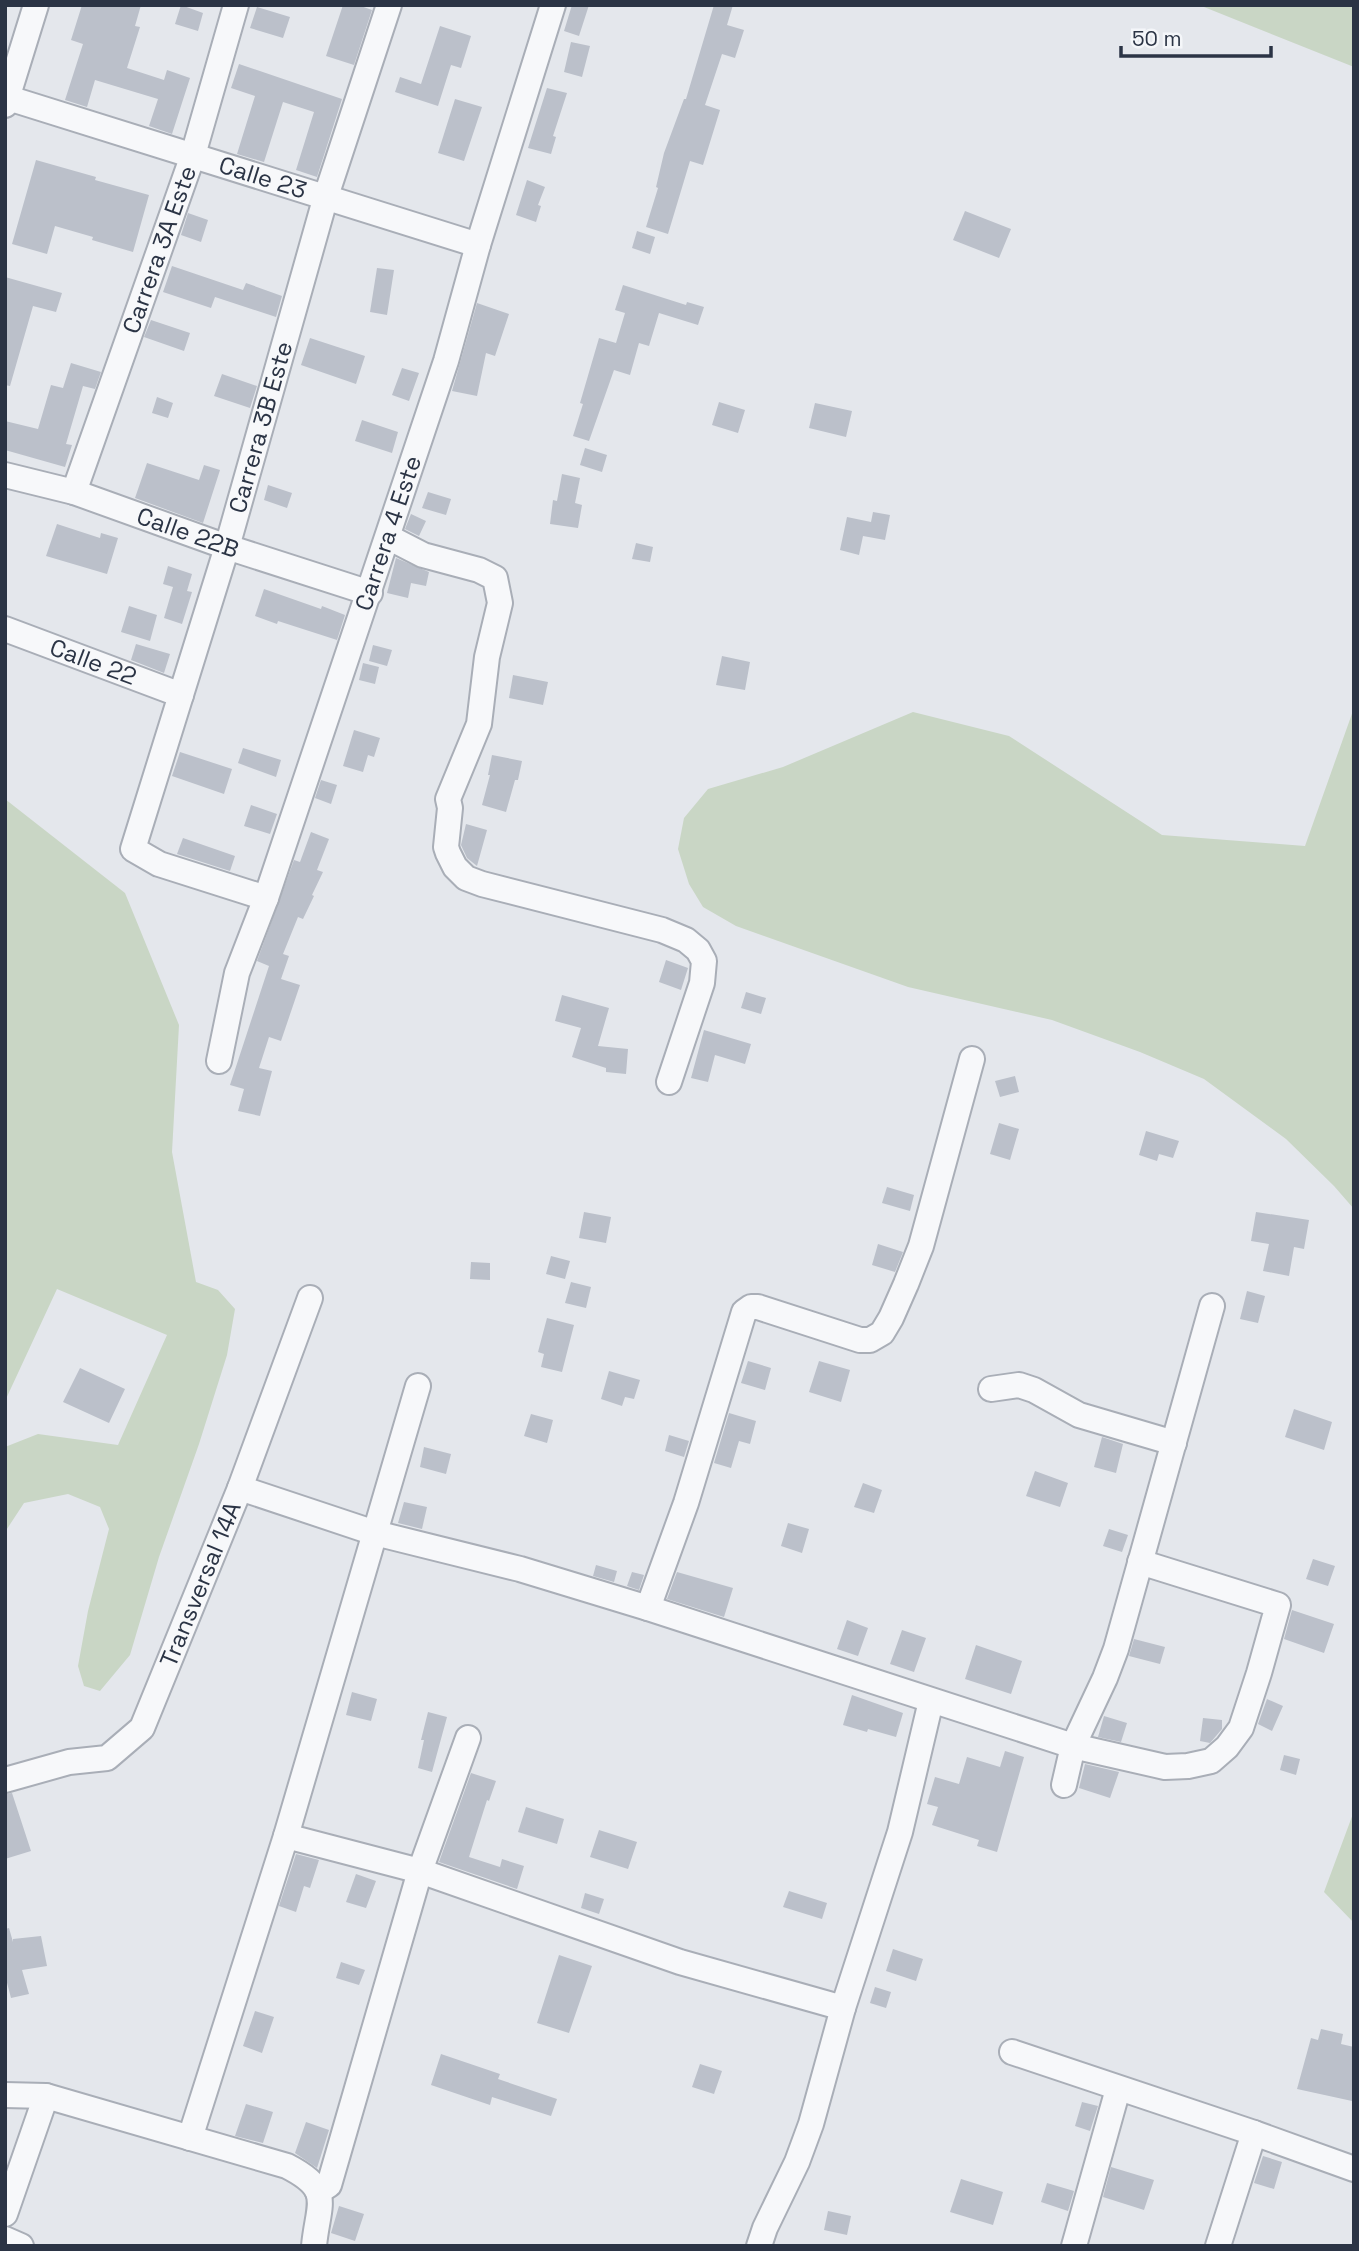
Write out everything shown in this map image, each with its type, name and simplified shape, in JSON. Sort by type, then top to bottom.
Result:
[{"type":"street","points":[[6,100],[36,5]]},
{"type":"street","name":"Carrera 3A Este","points":[[74,492],[193,155],[236,5]]},
{"type":"street","name":"Carrera 3B Este","points":[[267,898],[159,864],[133,849],[227,547],[326,196],[389,5]]},
{"type":"street","name":"Carrera 4 Este","points":[[219,1061],[237,973],[267,898],[446,361],[478,245],[553,5]]},
{"type":"street","name":"Calle 23","points":[[6,100],[193,155],[478,245]]},
{"type":"street","name":"Calle 22B","points":[[5,475],[74,492],[227,547],[370,593]]},
{"type":"street","points":[[388,537],[423,555],[480,570],[495,578],[500,603],[487,657],[479,724],[448,799],[449,830],[446,847],[455,867],[466,878],[482,884],[662,930],[686,940],[698,950],[704,961],[702,983],[669,1082]]},
{"type":"street","name":"Calle 22","points":[[5,629],[181,695]]},
{"type":"street","points":[[648,1608],[686,1503],[744,1312],[751,1307],[758,1307],[860,1340],[882,1333],[921,1246],[971,1059]]},
{"type":"street","name":"Transversal 14A","points":[[5,1780],[69,1762],[107,1758],[142,1728],[240,1488],[310,1298]]},
{"type":"street","points":[[1065,1785],[1073,1746],[1116,1649],[1212,1306]]},
{"type":"street","points":[[991,1389],[1019,1385],[1034,1390],[1079,1415],[1174,1443]]},
{"type":"street","points":[[190,2138],[286,1836],[418,1386]]},
{"type":"street","points":[[240,1488],[375,1534],[520,1569],[648,1608],[1073,1746],[1165,1767],[1211,1762],[1241,1728],[1278,1605],[1140,1562]]},
{"type":"street","points":[[760,2246],[765,2228],[807,2138],[843,2008],[900,1832],[931,1701]]},
{"type":"street","points":[[317,2192],[329,2185],[420,1871],[468,1738]]},
{"type":"street","points":[[286,1836],[420,1871],[680,1962],[843,2008]]},
{"type":"street","points":[[1012,2052],[1354,2169]]},
{"type":"street","points":[[1074,2246],[1118,2089]]},
{"type":"street","points":[[5,2095],[46,2096],[287,2166],[310,2179],[317,2192],[321,2205],[314,2246]]},
{"type":"street","points":[[5,2214],[46,2096]]},
{"type":"street","points":[[1218,2246],[1254,2133]]},
{"type":"street","points":[[5,2239],[21,2246]]},
{"type":"green space","points":[[1199,5],[1354,5],[1354,67]]},
{"type":"green space","points":[[1354,708],[1354,1209],[1286,1139],[1204,1079],[1052,1020],[908,987],[736,926],[703,907],[689,884],[678,849],[684,818],[708,789],[783,767],[913,712],[1009,736],[1162,835],[1305,846]]},
{"type":"green space","points":[[5,799],[125,893],[179,1025],[172,1152],[196,1282],[218,1290],[235,1309],[227,1355],[159,1557],[130,1655],[100,1691],[84,1686],[78,1666],[88,1611],[109,1529],[100,1507],[68,1494],[24,1503],[5,1532],[5,1447],[38,1434],[118,1445],[167,1335],[57,1289],[5,1401]]},
{"type":"green space","points":[[1354,1811],[1354,1923],[1324,1892]]},
{"type":"building","points":[[82,5],[141,5],[135,26],[140,27],[127,68],[164,80],[167,70],[190,78],[172,134],[149,126],[158,99],[95,80],[87,107],[65,100],[83,44],[71,40]]},
{"type":"building","points":[[181,5],[203,13],[198,31],[175,24]]},
{"type":"building","points":[[343,5],[358,5],[372,10],[354,65],[326,56]]},
{"type":"building","points":[[572,5],[589,5],[579,36],[564,31]]},
{"type":"building","points":[[714,5],[733,5],[727,25],[744,30],[735,58],[722,54],[705,105],[720,110],[703,165],[690,161],[668,234],[646,227],[658,188],[656,187],[664,153],[686,99]]},
{"type":"building","points":[[257,7],[290,17],[283,38],[250,28]]},
{"type":"building","points":[[440,26],[471,36],[461,68],[451,65],[438,106],[395,92],[400,77],[421,84]]},
{"type":"building","points":[[571,42],[590,46],[582,77],[564,72]]},
{"type":"building","points":[[239,64],[342,99],[317,177],[296,170],[314,112],[283,102],[264,162],[237,154],[255,96],[231,88]]},
{"type":"building","points":[[547,88],[567,93],[553,136],[556,137],[551,154],[528,148]]},
{"type":"building","points":[[455,99],[482,107],[464,161],[438,153]]},
{"type":"building","points":[[36,160],[149,195],[133,252],[55,226],[47,254],[12,244]]},
{"type":"building","points":[[527,180],[545,187],[538,205],[541,206],[536,222],[516,215]]},
{"type":"building","points":[[965,211],[1011,229],[999,258],[953,240]]},
{"type":"building","points":[[188,213],[208,220],[201,242],[181,235]]},
{"type":"building","points":[[637,231],[655,237],[650,254],[632,248]]},
{"type":"building","points":[[172,266],[243,290],[246,283],[282,296],[276,317],[215,297],[211,308],[163,292]]},
{"type":"building","points":[[377,268],[394,270],[387,315],[370,312]]},
{"type":"building","points":[[5,277],[62,293],[56,312],[33,306],[10,386],[5,385]]},
{"type":"building","points":[[623,285],[686,305],[687,302],[704,307],[698,325],[659,313],[649,346],[639,343],[630,375],[614,370],[589,441],[573,436],[583,404],[580,403],[599,338],[616,343],[625,313],[615,310]]},
{"type":"building","points":[[477,303],[509,314],[495,356],[486,353],[477,396],[452,391]]},
{"type":"building","points":[[151,320],[190,333],[184,351],[144,337]]},
{"type":"building","points":[[310,338],[365,356],[356,384],[301,365]]},
{"type":"building","points":[[71,363],[101,372],[95,389],[83,386],[66,444],[72,445],[65,467],[5,450],[5,421],[38,429],[51,385],[63,388]]},
{"type":"building","points":[[402,368],[419,373],[409,401],[392,395]]},
{"type":"building","points":[[222,374],[257,386],[250,408],[214,396]]},
{"type":"building","points":[[157,397],[173,403],[168,418],[152,413]]},
{"type":"building","points":[[719,402],[745,410],[738,433],[712,425]]},
{"type":"building","points":[[815,403],[852,411],[846,437],[809,428]]},
{"type":"building","points":[[362,420],[398,432],[392,453],[355,441]]},
{"type":"building","points":[[585,448],[607,455],[602,472],[580,465]]},
{"type":"building","points":[[147,463],[199,480],[204,465],[220,470],[203,523],[135,498]]},
{"type":"building","points":[[562,474],[580,478],[575,503],[582,505],[578,528],[550,524],[553,500],[557,501]]},
{"type":"building","points":[[268,485],[292,493],[287,508],[264,500]]},
{"type":"building","points":[[428,492],[451,499],[446,515],[422,508]]},
{"type":"building","points":[[873,512],[890,515],[885,540],[863,536],[859,555],[840,550],[847,517],[871,522]]},
{"type":"building","points":[[411,514],[426,521],[419,536],[405,529]]},
{"type":"building","points":[[57,524],[100,538],[101,533],[118,538],[107,574],[46,556]]},
{"type":"building","points":[[636,543],[653,547],[650,562],[632,559]]},
{"type":"building","points":[[396,558],[429,572],[426,586],[411,583],[408,598],[387,593]]},
{"type":"building","points":[[168,566],[192,574],[187,591],[192,592],[182,624],[164,618],[173,587],[163,584]]},
{"type":"building","points":[[264,589],[345,615],[337,640],[255,616]]},
{"type":"building","points":[[129,606],[157,615],[150,641],[121,632]]},
{"type":"building","points":[[136,644],[170,654],[164,673],[131,660]]},
{"type":"building","points":[[373,645],[392,650],[387,666],[369,661]]},
{"type":"building","points":[[722,656],[750,662],[745,690],[716,685]]},
{"type":"building","points":[[363,663],[379,667],[375,684],[359,680]]},
{"type":"building","points":[[513,675],[548,682],[543,705],[509,698]]},
{"type":"building","points":[[354,730],[380,738],[374,757],[368,755],[363,772],[343,766]]},
{"type":"building","points":[[243,748],[281,760],[276,777],[238,763]]},
{"type":"building","points":[[180,752],[232,769],[224,794],[172,776]]},
{"type":"building","points":[[492,755],[522,761],[506,812],[482,805]]},
{"type":"building","points":[[321,780],[337,785],[331,804],[315,798]]},
{"type":"building","points":[[251,805],[277,814],[270,834],[244,826]]},
{"type":"building","points":[[466,824],[487,830],[477,866],[467,858],[461,845]]},
{"type":"building","points":[[311,832],[329,839],[317,870],[323,872],[312,895],[314,896],[303,919],[298,917],[283,954],[289,956],[281,979],[300,985],[281,1041],[269,1037],[259,1068],[272,1071],[260,1116],[238,1111],[244,1089],[230,1085],[269,966],[257,961],[294,860],[300,862]]},
{"type":"building","points":[[183,838],[235,856],[230,871],[177,854]]},
{"type":"building","points":[[666,960],[688,968],[681,990],[659,982]]},
{"type":"building","points":[[746,992],[766,998],[761,1014],[741,1008]]},
{"type":"building","points":[[562,995],[609,1008],[598,1046],[628,1049],[626,1074],[606,1072],[606,1068],[572,1057],[581,1028],[555,1021]]},
{"type":"building","points":[[704,1030],[751,1044],[745,1064],[715,1055],[708,1082],[691,1078]]},
{"type":"building","points":[[1015,1076],[1019,1092],[1000,1097],[995,1081]]},
{"type":"building","points":[[999,1123],[1019,1129],[1010,1160],[990,1154]]},
{"type":"building","points":[[1146,1131],[1179,1141],[1173,1158],[1159,1154],[1157,1161],[1139,1155]]},
{"type":"building","points":[[887,1187],[914,1195],[910,1211],[882,1203]]},
{"type":"building","points":[[584,1212],[611,1217],[606,1243],[579,1238]]},
{"type":"building","points":[[1256,1212],[1309,1220],[1304,1249],[1294,1247],[1289,1276],[1263,1271],[1269,1244],[1251,1241]]},
{"type":"building","points":[[878,1244],[903,1252],[895,1272],[872,1265]]},
{"type":"building","points":[[551,1256],[570,1261],[565,1279],[546,1274]]},
{"type":"building","points":[[471,1262],[490,1263],[490,1280],[470,1279]]},
{"type":"building","points":[[571,1282],[591,1287],[586,1308],[565,1303]]},
{"type":"building","points":[[1247,1291],[1265,1296],[1258,1323],[1240,1319]]},
{"type":"building","points":[[547,1318],[574,1325],[562,1372],[541,1367],[544,1354],[538,1352]]},
{"type":"building","points":[[748,1361],[771,1368],[765,1390],[741,1383]]},
{"type":"building","points":[[819,1361],[850,1370],[841,1402],[809,1392]]},
{"type":"building","points":[[80,1368],[125,1389],[109,1423],[63,1402]]},
{"type":"building","points":[[609,1371],[640,1380],[634,1399],[625,1397],[622,1406],[601,1399]]},
{"type":"building","points":[[1294,1409],[1332,1422],[1324,1450],[1285,1437]]},
{"type":"building","points":[[729,1413],[756,1421],[750,1444],[739,1441],[731,1468],[714,1463]]},
{"type":"building","points":[[531,1414],[553,1420],[547,1443],[524,1436]]},
{"type":"building","points":[[669,1435],[689,1441],[684,1457],[665,1451]]},
{"type":"building","points":[[1102,1437],[1123,1444],[1116,1473],[1094,1467]]},
{"type":"building","points":[[424,1447],[451,1454],[446,1474],[420,1467]]},
{"type":"building","points":[[1035,1471],[1068,1483],[1060,1507],[1026,1496]]},
{"type":"building","points":[[863,1483],[882,1490],[874,1513],[854,1507]]},
{"type":"building","points":[[404,1502],[427,1507],[422,1529],[398,1523]]},
{"type":"building","points":[[788,1523],[809,1529],[802,1553],[781,1546]]},
{"type":"building","points":[[1109,1529],[1128,1535],[1122,1552],[1103,1546]]},
{"type":"building","points":[[1313,1559],[1335,1566],[1328,1586],[1306,1579]]},
{"type":"building","points":[[596,1565],[617,1571],[614,1582],[593,1576]]},
{"type":"building","points":[[632,1572],[644,1575],[639,1590],[627,1586]]},
{"type":"building","points":[[677,1572],[733,1588],[724,1617],[667,1599]]},
{"type":"building","points":[[1292,1610],[1334,1624],[1324,1653],[1284,1639]]},
{"type":"building","points":[[847,1620],[868,1628],[858,1656],[837,1649]]},
{"type":"building","points":[[902,1630],[926,1638],[914,1672],[890,1664]]},
{"type":"building","points":[[1134,1639],[1165,1647],[1160,1664],[1129,1656]]},
{"type":"building","points":[[976,1645],[1022,1661],[1011,1694],[965,1679]]},
{"type":"building","points":[[352,1692],[377,1699],[371,1721],[346,1715]]},
{"type":"building","points":[[852,1695],[903,1713],[896,1737],[843,1725]]},
{"type":"building","points":[[1267,1699],[1283,1706],[1272,1731],[1258,1724]]},
{"type":"building","points":[[428,1712],[447,1717],[432,1772],[418,1768]]},
{"type":"building","points":[[1104,1716],[1127,1723],[1121,1742],[1098,1737]]},
{"type":"building","points":[[1203,1718],[1222,1720],[1222,1729],[1210,1743],[1200,1741]]},
{"type":"building","points":[[1005,1751],[1024,1757],[997,1852],[977,1846],[979,1840],[932,1825],[938,1807],[927,1804],[935,1777],[959,1784],[967,1757],[1000,1767]]},
{"type":"building","points":[[1284,1755],[1300,1759],[1296,1775],[1280,1770]]},
{"type":"building","points":[[1085,1764],[1119,1772],[1110,1798],[1079,1788]]},
{"type":"building","points":[[471,1773],[496,1781],[489,1801],[487,1800],[469,1857],[500,1867],[502,1859],[524,1866],[517,1889],[439,1862]]},
{"type":"building","points":[[12,1793],[31,1851],[5,1859],[5,1794]]},
{"type":"building","points":[[526,1807],[564,1819],[557,1844],[518,1832]]},
{"type":"building","points":[[599,1830],[637,1842],[628,1869],[590,1857]]},
{"type":"building","points":[[296,1854],[319,1860],[310,1888],[304,1886],[296,1912],[279,1906]]},
{"type":"building","points":[[356,1874],[376,1881],[366,1908],[346,1902]]},
{"type":"building","points":[[789,1891],[827,1903],[822,1919],[783,1907]]},
{"type":"building","points":[[585,1893],[604,1899],[599,1914],[581,1908]]},
{"type":"building","points":[[9,1928],[13,1942],[13,1939],[41,1936],[47,1966],[22,1970],[29,1994],[11,1998],[5,1975],[5,1929]]},
{"type":"building","points":[[893,1949],[923,1959],[916,1981],[886,1971]]},
{"type":"building","points":[[559,1955],[592,1966],[569,2033],[537,2023]]},
{"type":"building","points":[[341,1962],[365,1970],[359,1985],[336,1978]]},
{"type":"building","points":[[875,1987],[891,1992],[886,2008],[870,2003]]},
{"type":"building","points":[[255,2011],[274,2017],[262,2053],[243,2046]]},
{"type":"building","points":[[1321,2029],[1343,2034],[1341,2044],[1354,2047],[1352,2101],[1297,2089],[1311,2038],[1318,2040]]},
{"type":"building","points":[[441,2054],[500,2074],[498,2079],[557,2099],[551,2116],[492,2097],[490,2105],[431,2085]]},
{"type":"building","points":[[700,2064],[722,2071],[714,2094],[692,2087]]},
{"type":"building","points":[[1082,2102],[1098,2106],[1090,2131],[1075,2126]]},
{"type":"building","points":[[246,2104],[273,2112],[263,2143],[235,2136]]},
{"type":"building","points":[[306,2122],[329,2130],[317,2168],[295,2153]]},
{"type":"building","points":[[1263,2156],[1282,2162],[1274,2189],[1254,2183]]},
{"type":"building","points":[[1111,2167],[1154,2180],[1144,2210],[1103,2197]]},
{"type":"building","points":[[961,2179],[1003,2192],[993,2225],[950,2212]]},
{"type":"building","points":[[1047,2183],[1074,2191],[1068,2211],[1041,2202]]},
{"type":"building","points":[[339,2206],[364,2214],[355,2241],[331,2233]]},
{"type":"building","points":[[828,2211],[851,2216],[847,2235],[824,2230]]}]
